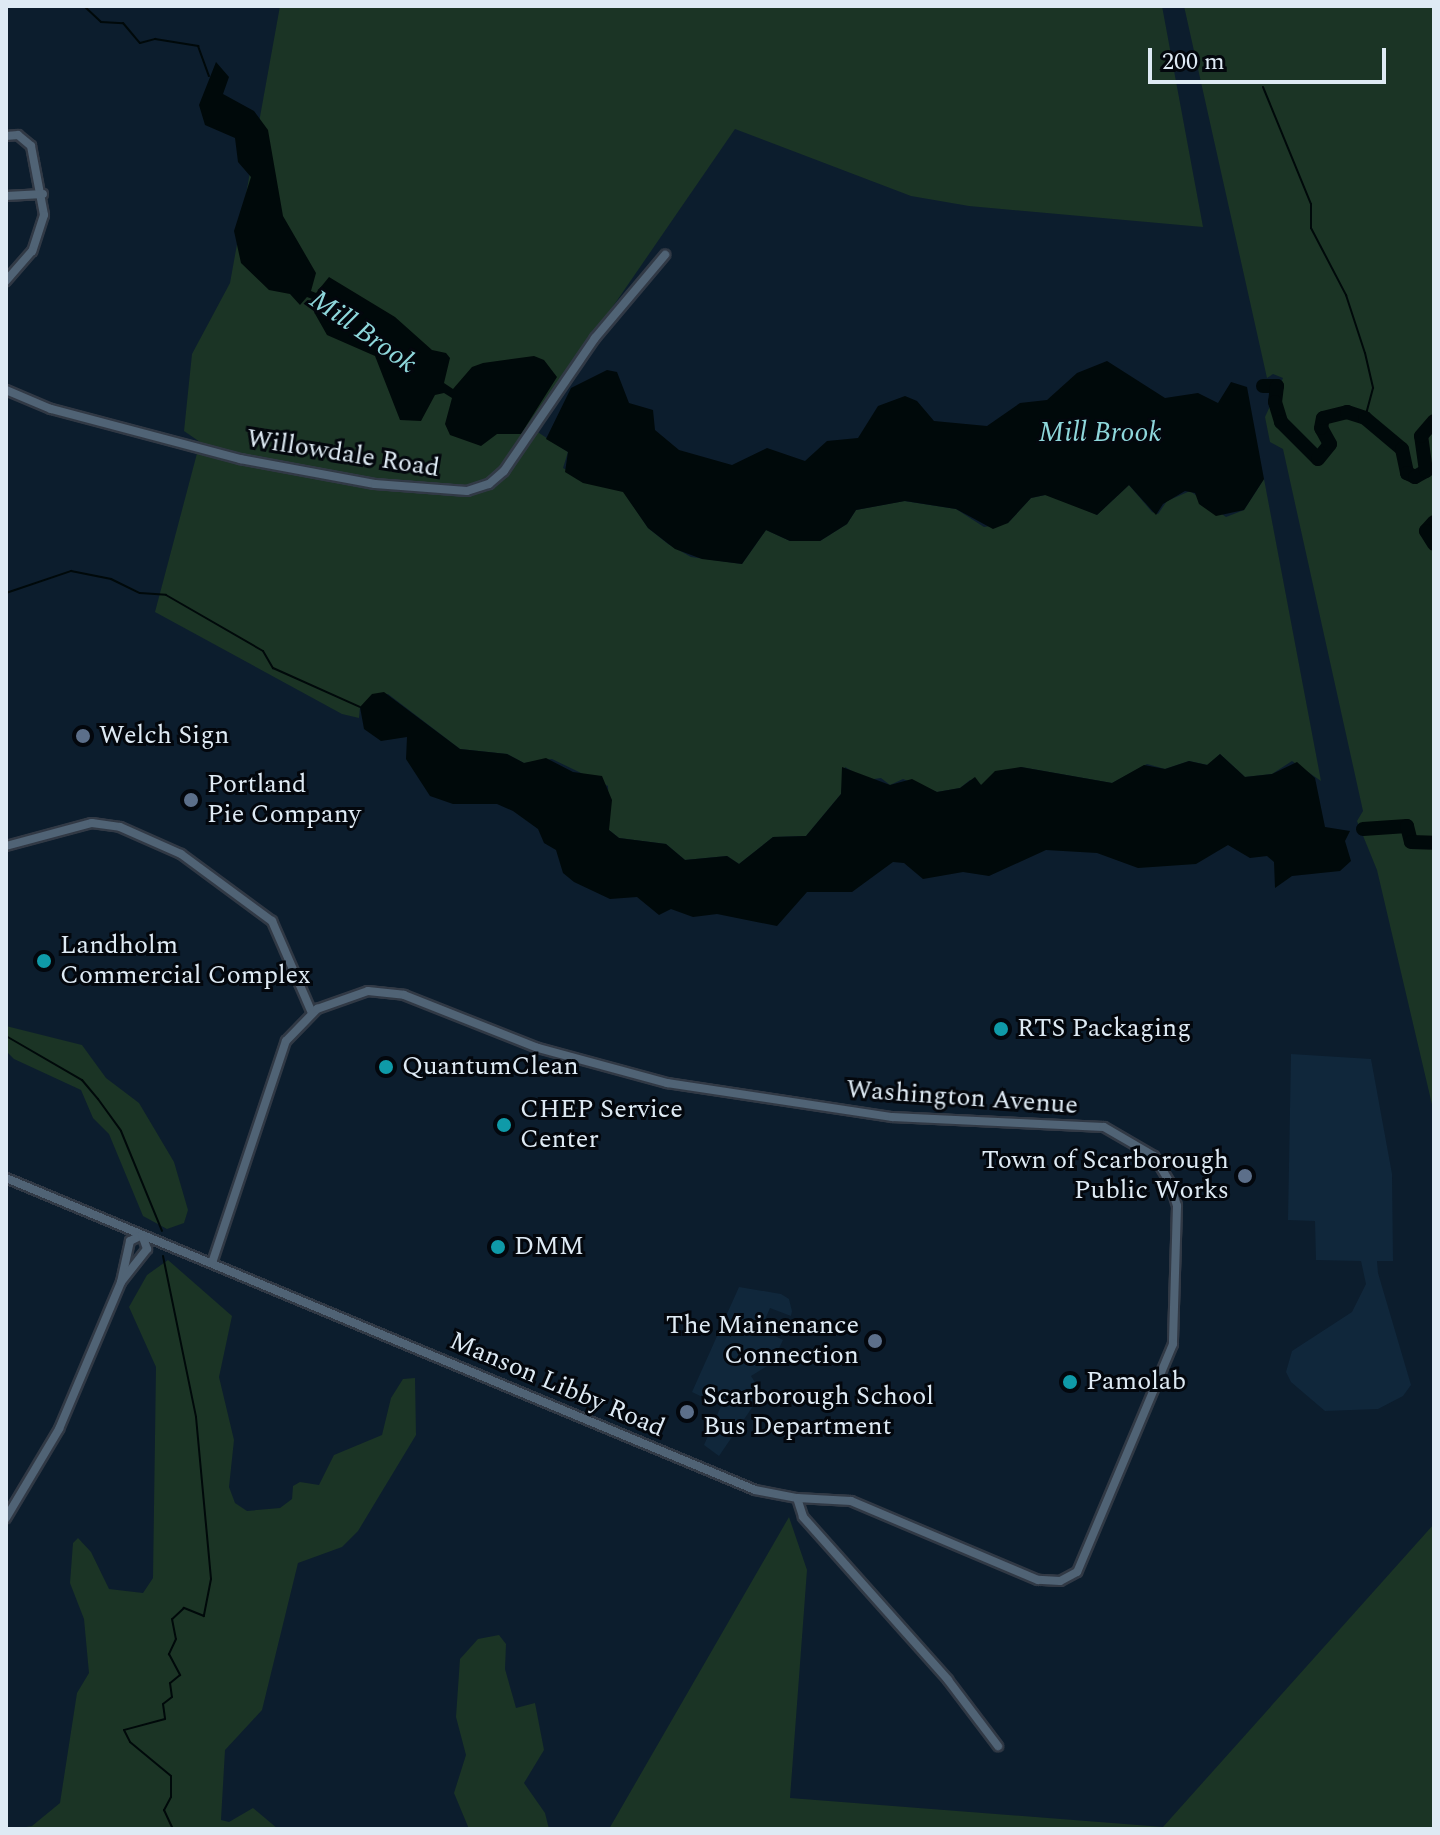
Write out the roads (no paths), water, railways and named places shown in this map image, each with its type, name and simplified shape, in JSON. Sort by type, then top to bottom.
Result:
[{"type":"street","points":[[6,136],[18,135],[31,146],[43,194],[41,234],[6,281]]},
{"type":"street","points":[[6,196],[43,194]]},
{"type":"street","name":"Willowdale Road","points":[[6,390],[51,409],[240,459],[375,484],[467,491],[489,484],[504,471],[595,338],[665,255]]},
{"type":"street","points":[[6,846],[92,823],[120,827],[181,854],[272,921],[312,1013]]},
{"type":"street","name":"Washington Avenue","points":[[212,1263],[281,1052],[312,1013],[352,994],[392,992],[538,1048],[667,1083],[892,1117],[1099,1126],[1123,1134],[1154,1156],[1170,1183],[1177,1206],[1175,1333],[1166,1367],[1077,1572],[1060,1581],[1038,1580],[851,1501],[797,1498]]},
{"type":"street","name":"Manson Libby Road","points":[[6,1178],[744,1485],[797,1498]]},
{"type":"street","points":[[6,1518],[59,1429],[121,1282],[130,1241],[142,1235],[147,1249],[121,1282]]},
{"type":"street","points":[[797,1498],[803,1517],[948,1680],[998,1746]]},
{"type":"water","name":"Mill Brook","points":[[216,62],[229,77],[223,94],[254,111],[268,130],[283,216],[316,273],[311,291],[316,293],[329,277],[395,317],[432,350],[446,353],[450,358],[444,383],[453,389],[472,367],[483,363],[534,356],[544,360],[557,377],[521,434],[497,434],[481,446],[450,435],[445,424],[452,398],[444,393],[435,395],[421,421],[400,420],[375,356],[327,335],[314,312],[315,300],[307,297],[300,305],[290,294],[269,290],[241,263],[234,231],[251,177],[238,162],[235,138],[205,125],[199,105]]},
{"type":"water","name":"Mill Brook","points":[[1107,361],[1165,398],[1198,393],[1218,403],[1231,382],[1247,387],[1264,479],[1244,510],[1216,516],[1199,504],[1195,493],[1185,491],[1163,504],[1156,515],[1129,485],[1097,515],[1045,495],[1031,498],[1008,523],[993,529],[956,509],[905,501],[856,510],[847,524],[820,541],[790,541],[766,530],[742,564],[702,559],[675,549],[648,528],[623,492],[583,483],[565,472],[568,452],[546,439],[571,388],[607,370],[617,372],[629,403],[653,410],[655,430],[679,450],[732,465],[767,448],[805,461],[827,441],[858,438],[878,406],[905,396],[917,401],[934,421],[987,426],[1020,403],[1047,400],[1077,373]]},
{"type":"water","points":[[384,692],[460,749],[507,754],[524,763],[546,758],[573,772],[602,776],[612,800],[609,830],[619,838],[666,844],[685,860],[727,856],[739,864],[773,837],[806,836],[841,794],[842,767],[890,785],[912,779],[937,792],[960,788],[975,777],[981,785],[995,771],[1021,767],[1112,783],[1144,765],[1165,769],[1189,761],[1207,765],[1220,754],[1245,777],[1272,774],[1297,762],[1315,778],[1325,827],[1350,831],[1345,841],[1351,861],[1340,871],[1292,876],[1275,888],[1274,862],[1267,856],[1250,858],[1228,845],[1196,864],[1138,868],[1097,853],[1046,850],[989,876],[963,872],[923,879],[904,863],[893,862],[852,892],[807,892],[777,926],[717,914],[693,917],[671,909],[659,915],[637,897],[610,899],[574,882],[563,873],[556,850],[544,843],[538,829],[513,811],[497,804],[453,804],[430,796],[406,759],[407,737],[381,741],[364,729],[360,707],[372,694]]},
{"type":"waterway","name":"Mill Brook","points":[[84,6],[101,22],[123,23],[140,43],[155,39],[198,46],[209,76]]},
{"type":"waterway","points":[[1263,87],[1311,204],[1311,228],[1346,295],[1365,353],[1373,388],[1365,418]]},
{"type":"waterway","name":"Mill Brook","points":[[1263,386],[1277,386],[1275,402],[1281,422],[1318,459],[1330,444],[1321,428],[1323,418],[1347,412],[1365,418],[1402,449],[1407,473],[1415,477],[1426,471],[1421,436],[1434,421]]},
{"type":"waterway","name":"Mill Brook","points":[[1434,522],[1426,531],[1434,544]]},
{"type":"waterway","points":[[6,593],[71,571],[111,579],[140,593],[166,595],[263,651],[273,668],[360,707]]},
{"type":"waterway","points":[[1363,829],[1407,826],[1411,842],[1434,843]]},
{"type":"waterway","points":[[6,1036],[82,1080],[98,1099],[121,1131],[162,1231]]},
{"type":"waterway","points":[[163,1256],[196,1417],[211,1579],[204,1616],[184,1608],[172,1619],[176,1639],[169,1654],[180,1675],[170,1683],[172,1697],[163,1704],[165,1719],[124,1730],[130,1742],[171,1776],[171,1797],[164,1810],[173,1829]]},
{"type":"place","name":"Welch Sign","points":[[83,736]]},
{"type":"place","name":"Portland Pie Company","points":[[191,800]]},
{"type":"place","name":"Landholm Commercial Complex","points":[[44,961]]},
{"type":"place","name":"RTS Packaging","points":[[1001,1029]]},
{"type":"place","name":"QuantumClean","points":[[386,1067]]},
{"type":"place","name":"CHEP Service Center","points":[[504,1125]]},
{"type":"place","name":"Town of Scarborough Public Works","points":[[1245,1176]]},
{"type":"place","name":"DMM","points":[[498,1247]]},
{"type":"place","name":"The Mainenance Connection","points":[[875,1341]]},
{"type":"place","name":"Pamolab","points":[[1070,1382]]},
{"type":"place","name":"Scarborough School Bus Department","points":[[687,1412]]}]
